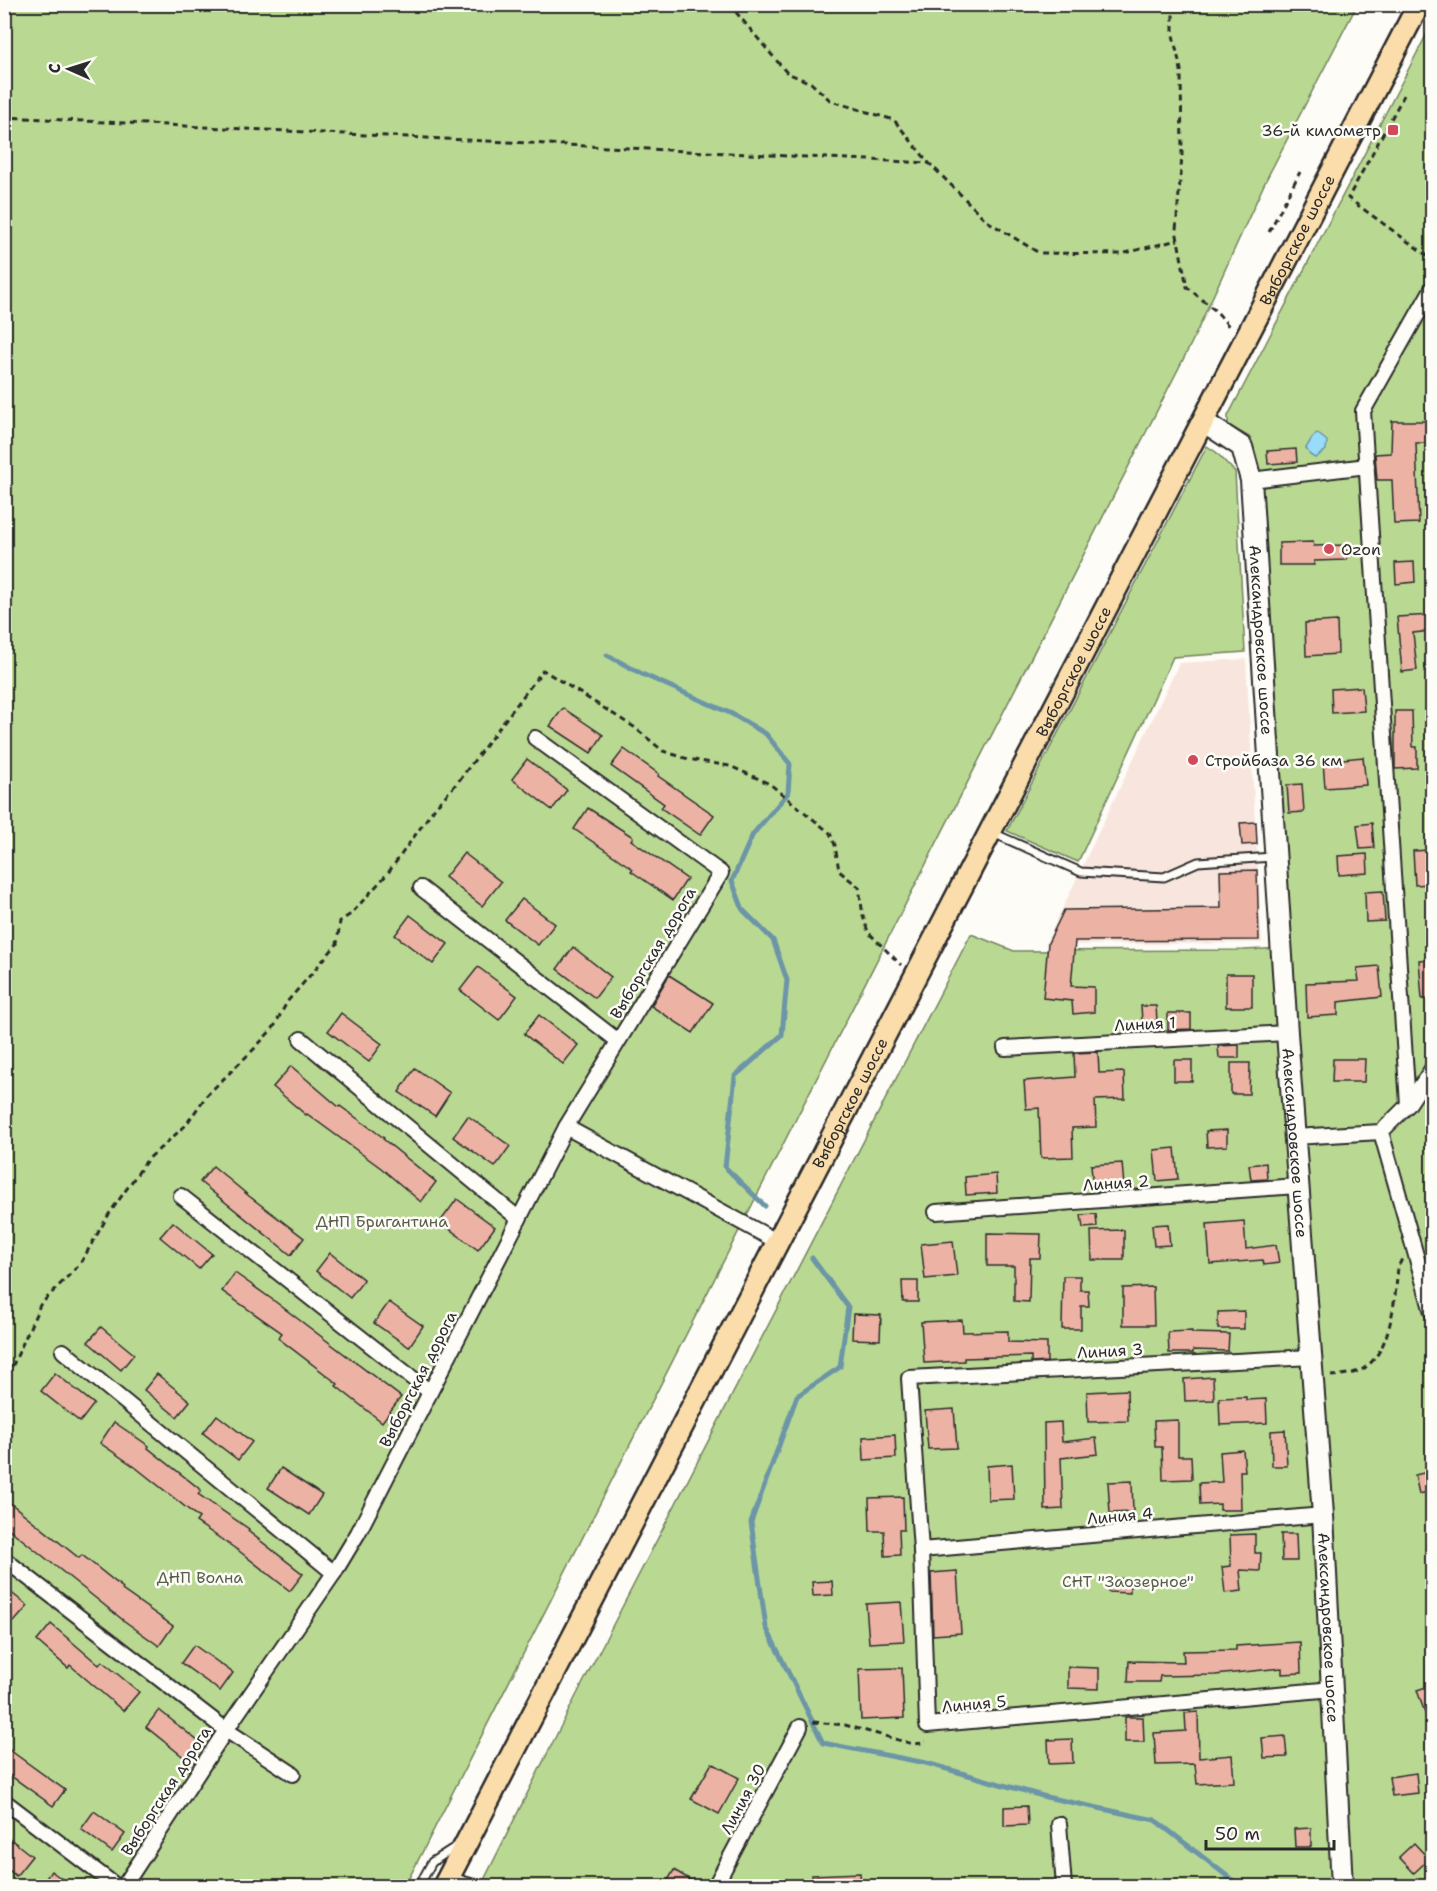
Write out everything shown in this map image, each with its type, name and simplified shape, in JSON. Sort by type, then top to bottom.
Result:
[{"type":"main road","name":"Выборгское шоссе","points":[[469,1838],[1419,4]]},
{"type":"main road","points":[[447,1881],[469,1838]]},
{"type":"street","points":[[1408,1105],[1363,411],[1432,288]]},
{"type":"street","name":"Александровское шоссе","points":[[1204,422],[1242,447],[1251,480],[1294,1137],[1323,1515],[1342,1887]]},
{"type":"street","points":[[1251,480],[1367,466]]},
{"type":"street","name":"Выборгская дорога","points":[[124,1887],[226,1730],[334,1573],[358,1533],[566,1127],[721,873],[535,738]]},
{"type":"street","points":[[422,888],[618,1041]]},
{"type":"street","name":"Линия 1","points":[[1005,1048],[1287,1033]]},
{"type":"street","points":[[302,1039],[519,1219]]},
{"type":"street","points":[[1294,1137],[1382,1132],[1408,1105],[1432,1069]]},
{"type":"street","points":[[566,1127],[778,1242]]},
{"type":"street","points":[[1382,1132],[1432,1312]]},
{"type":"street","name":"Линия 2","points":[[936,1212],[1298,1186]]},
{"type":"street","points":[[181,1197],[430,1392]]},
{"type":"street","points":[[63,1352],[334,1573]]},
{"type":"street","name":"Линия 3","points":[[909,1378],[1312,1357]]},
{"type":"street","name":"Линия 5","points":[[909,1378],[921,1550],[927,1725],[1333,1689]]},
{"type":"street","name":"Линия 4","points":[[921,1550],[1323,1515]]},
{"type":"street","points":[[4,1559],[226,1730],[293,1774]]},
{"type":"street","name":"Линия 30","points":[[715,1887],[800,1727]]},
{"type":"street","points":[[4,1801],[116,1887]]},
{"type":"street","points":[[1059,1824],[1064,1887]]},
{"type":"lane","points":[[991,832],[1081,872],[1164,877],[1198,862],[1276,857]]},
{"type":"lane","points":[[419,1887],[432,1862],[469,1838]]},
{"type":"lane","points":[[447,1881],[483,1887]]},
{"type":"path","points":[[729,4],[787,73],[811,83],[831,101],[894,120],[929,162],[987,221],[1039,253],[1121,254],[1178,240]]},
{"type":"path","points":[[1173,4],[1173,35],[1181,70],[1182,145],[1176,230],[1187,287],[1217,312]]},
{"type":"path","points":[[1404,95],[1348,198],[1432,259]]},
{"type":"path","points":[[4,117],[929,162]]},
{"type":"path","points":[[1269,232],[1300,172]]},
{"type":"path","points":[[4,1373],[13,1365],[40,1305],[80,1264],[109,1214],[147,1160],[185,1126],[207,1095],[274,1027],[287,1002],[337,944],[340,921],[351,914],[388,873],[436,806],[484,748],[543,670],[633,727],[663,751],[688,759],[730,766],[770,784],[830,834],[835,845],[839,871],[859,887],[867,932],[916,977]]},
{"type":"path","points":[[1345,1374],[1362,1370],[1376,1356],[1391,1325],[1398,1267],[1412,1239]]},
{"type":"path","points":[[820,1722],[845,1725],[913,1744],[923,1743],[928,1737],[927,1725]]},
{"type":"shaded area","name":"Стройбаза 36 км","points":[[1246,659],[1262,943],[1045,945],[1179,663]]},
{"type":"green space","points":[[5,5],[1357,5],[1266,180],[1192,342],[405,1886],[5,1886]]},
{"type":"green space","name":"СНТ \"Заозерное\"","points":[[1432,24],[1432,1886],[481,1886],[574,1700],[971,934],[1014,951],[1282,948],[1251,477],[1253,449],[1251,438],[1228,425],[1228,416]]},
{"type":"green space","points":[[1207,446],[1235,472],[1245,652],[1173,657],[1078,862],[1007,831]]},
{"type":"water","points":[[1317,433],[1327,441],[1326,450],[1315,458],[1306,448]]},
{"type":"building","points":[[1392,421],[1432,421],[1432,443],[1416,443],[1419,523],[1394,524],[1392,480],[1377,480],[1375,454],[1391,453]]},
{"type":"building","points":[[1296,449],[1297,462],[1268,464],[1267,451]]},
{"type":"building","points":[[1313,542],[1314,546],[1347,545],[1347,560],[1314,561],[1314,565],[1279,565],[1279,543]]},
{"type":"building","points":[[1414,562],[1415,582],[1396,584],[1395,563]]},
{"type":"building","points":[[1432,615],[1432,631],[1413,633],[1417,670],[1402,672],[1397,617]]},
{"type":"building","points":[[1337,621],[1338,654],[1306,656],[1305,623]]},
{"type":"building","points":[[1362,687],[1364,711],[1332,713],[1331,689]]},
{"type":"building","points":[[563,708],[603,735],[591,753],[550,726]]},
{"type":"building","points":[[1395,711],[1412,711],[1413,747],[1417,747],[1417,768],[1395,769]]},
{"type":"building","points":[[624,749],[714,815],[700,835],[661,808],[664,804],[611,766]]},
{"type":"building","points":[[1363,757],[1366,785],[1325,788],[1323,761]]},
{"type":"building","points":[[527,759],[567,790],[552,810],[512,779]]},
{"type":"building","points":[[1302,784],[1304,812],[1289,813],[1287,785]]},
{"type":"building","points":[[588,808],[633,837],[631,840],[687,879],[673,900],[631,871],[633,869],[574,829]]},
{"type":"building","points":[[1256,822],[1257,844],[1242,845],[1240,823]]},
{"type":"building","points":[[1372,823],[1374,848],[1360,849],[1357,825]]},
{"type":"building","points":[[1429,850],[1431,884],[1415,885],[1413,851]]},
{"type":"building","points":[[464,853],[501,882],[482,906],[445,877]]},
{"type":"building","points":[[1367,854],[1368,873],[1339,875],[1338,856]]},
{"type":"building","points":[[1257,870],[1259,940],[1075,941],[1071,986],[1094,987],[1094,1012],[1073,1014],[1072,1001],[1043,998],[1048,943],[1064,910],[1221,908],[1220,871]]},
{"type":"building","points":[[1383,891],[1385,921],[1366,922],[1365,892]]},
{"type":"building","points":[[522,899],[555,924],[538,945],[505,920]]},
{"type":"building","points":[[410,915],[448,944],[433,964],[395,935]]},
{"type":"building","points":[[573,947],[611,977],[595,998],[557,969]]},
{"type":"building","points":[[1432,959],[1432,999],[1422,999],[1419,960]]},
{"type":"building","points":[[1379,966],[1382,997],[1338,1002],[1338,1015],[1307,1017],[1306,983],[1359,981],[1357,968]]},
{"type":"building","points":[[478,967],[517,996],[499,1020],[460,990]]},
{"type":"building","points":[[1226,974],[1252,974],[1252,1007],[1226,1007]]},
{"type":"building","points":[[669,975],[713,1003],[693,1033],[651,1006]]},
{"type":"building","points":[[1141,1006],[1156,1006],[1157,1021],[1142,1021]]},
{"type":"building","points":[[341,1013],[382,1044],[369,1062],[328,1031]]},
{"type":"building","points":[[1168,1013],[1191,1013],[1191,1029],[1168,1030]]},
{"type":"building","points":[[539,1015],[578,1045],[563,1064],[524,1034]]},
{"type":"building","points":[[1239,1045],[1239,1058],[1219,1058],[1218,1046]]},
{"type":"building","points":[[1098,1052],[1099,1073],[1124,1072],[1125,1099],[1095,1100],[1096,1127],[1072,1128],[1073,1157],[1041,1158],[1039,1108],[1026,1109],[1024,1081],[1075,1077],[1074,1053]]},
{"type":"building","points":[[1333,1059],[1365,1059],[1364,1082],[1332,1082]]},
{"type":"building","points":[[1174,1060],[1192,1060],[1192,1081],[1174,1081]]},
{"type":"building","points":[[1231,1063],[1250,1063],[1249,1094],[1231,1094]]},
{"type":"building","points":[[291,1066],[339,1107],[384,1138],[436,1182],[421,1202],[381,1168],[306,1115],[273,1087]]},
{"type":"building","points":[[415,1068],[450,1093],[435,1116],[399,1092]]},
{"type":"building","points":[[468,1116],[510,1146],[495,1167],[453,1137]]},
{"type":"building","points":[[1227,1130],[1227,1146],[1207,1147],[1206,1131]]},
{"type":"building","points":[[1175,1148],[1178,1179],[1157,1181],[1154,1150]]},
{"type":"building","points":[[1122,1163],[1124,1186],[1093,1188],[1091,1165]]},
{"type":"building","points":[[1266,1163],[1267,1179],[1251,1180],[1249,1165]]},
{"type":"building","points":[[213,1166],[304,1238],[291,1255],[200,1182]]},
{"type":"building","points":[[996,1174],[997,1193],[966,1195],[965,1177]]},
{"type":"building","points":[[457,1199],[495,1227],[478,1250],[440,1222]]},
{"type":"building","points":[[1096,1214],[1097,1227],[1083,1228],[1081,1215]]},
{"type":"building","points":[[1244,1221],[1246,1249],[1276,1245],[1279,1263],[1264,1265],[1263,1260],[1210,1264],[1207,1224]]},
{"type":"building","points":[[173,1222],[212,1254],[199,1269],[160,1237]]},
{"type":"building","points":[[1168,1224],[1170,1245],[1154,1246],[1152,1225]]},
{"type":"building","points":[[1124,1230],[1124,1260],[1092,1260],[1091,1231]]},
{"type":"building","points":[[987,1233],[1041,1234],[1040,1258],[1030,1258],[1029,1302],[1014,1301],[1014,1266],[987,1266]]},
{"type":"building","points":[[953,1241],[957,1276],[925,1279],[921,1244]]},
{"type":"building","points":[[330,1253],[364,1280],[350,1298],[316,1271]]},
{"type":"building","points":[[235,1273],[401,1397],[382,1422],[336,1386],[338,1384],[278,1338],[282,1333],[222,1291]]},
{"type":"building","points":[[1063,1276],[1080,1276],[1080,1290],[1088,1290],[1089,1306],[1081,1306],[1081,1329],[1062,1329]]},
{"type":"building","points":[[902,1281],[918,1281],[918,1302],[903,1302]]},
{"type":"building","points":[[1153,1287],[1154,1325],[1123,1325],[1123,1288]]},
{"type":"building","points":[[389,1302],[423,1326],[409,1347],[374,1323]]},
{"type":"building","points":[[1244,1311],[1244,1329],[1218,1329],[1218,1312]]},
{"type":"building","points":[[853,1314],[881,1315],[880,1340],[852,1339]]},
{"type":"building","points":[[962,1320],[963,1332],[1008,1331],[1008,1342],[1047,1343],[1047,1362],[1031,1363],[1031,1356],[964,1358],[964,1361],[924,1363],[921,1322]]},
{"type":"building","points":[[101,1327],[134,1354],[121,1370],[88,1342]]},
{"type":"building","points":[[1192,1331],[1192,1333],[1229,1334],[1228,1351],[1193,1350],[1193,1353],[1169,1353],[1168,1332]]},
{"type":"building","points":[[55,1373],[94,1404],[80,1422],[41,1391]]},
{"type":"building","points":[[157,1374],[190,1401],[177,1417],[144,1390]]},
{"type":"building","points":[[1213,1377],[1214,1400],[1185,1401],[1184,1379]]},
{"type":"building","points":[[1127,1390],[1128,1421],[1088,1422],[1087,1392]]},
{"type":"building","points":[[1246,1397],[1246,1400],[1266,1399],[1267,1423],[1220,1425],[1219,1398]]},
{"type":"building","points":[[954,1409],[957,1448],[928,1449],[925,1411]]},
{"type":"building","points":[[217,1415],[252,1442],[238,1460],[203,1433]]},
{"type":"building","points":[[1178,1420],[1178,1456],[1191,1456],[1192,1479],[1163,1480],[1162,1447],[1155,1447],[1154,1421]]},
{"type":"building","points":[[114,1422],[149,1446],[148,1448],[201,1490],[198,1494],[249,1529],[248,1531],[303,1574],[290,1591],[239,1551],[196,1522],[199,1518],[135,1467],[100,1443]]},
{"type":"building","points":[[1061,1422],[1062,1442],[1096,1438],[1098,1454],[1061,1458],[1063,1509],[1045,1510],[1044,1423]]},
{"type":"building","points":[[1285,1430],[1287,1466],[1272,1466],[1271,1431]]},
{"type":"building","points":[[895,1435],[896,1458],[864,1460],[863,1437]]},
{"type":"building","points":[[1243,1450],[1245,1471],[1240,1471],[1241,1510],[1220,1510],[1220,1504],[1200,1505],[1199,1483],[1222,1482],[1220,1452]]},
{"type":"building","points":[[1012,1464],[1014,1499],[988,1500],[987,1466]]},
{"type":"building","points":[[281,1468],[322,1495],[309,1515],[268,1488]]},
{"type":"building","points":[[1432,1471],[1432,1491],[1419,1494],[1415,1475]]},
{"type":"building","points":[[1132,1481],[1133,1512],[1110,1513],[1108,1482]]},
{"type":"building","points":[[903,1497],[904,1530],[899,1530],[900,1555],[885,1556],[884,1531],[870,1531],[869,1498]]},
{"type":"building","points":[[4,1498],[79,1558],[82,1555],[123,1588],[122,1590],[173,1626],[159,1646],[4,1525]]},
{"type":"building","points":[[1255,1534],[1255,1553],[1261,1553],[1260,1571],[1240,1570],[1242,1591],[1225,1593],[1222,1567],[1231,1566],[1230,1535]]},
{"type":"building","points":[[1281,1534],[1296,1534],[1297,1561],[1282,1561]]},
{"type":"building","points":[[957,1571],[961,1633],[933,1635],[931,1573]]},
{"type":"building","points":[[1109,1578],[1130,1579],[1130,1593],[1108,1592]]},
{"type":"building","points":[[832,1581],[833,1595],[813,1596],[812,1582]]},
{"type":"building","points":[[4,1587],[28,1606],[14,1622],[4,1614]]},
{"type":"building","points":[[901,1602],[904,1641],[869,1643],[866,1604]]},
{"type":"building","points":[[51,1624],[99,1665],[102,1661],[139,1692],[123,1711],[70,1665],[68,1668],[37,1641]]},
{"type":"building","points":[[1300,1642],[1301,1673],[1282,1674],[1282,1668],[1215,1675],[1160,1676],[1159,1682],[1128,1682],[1129,1661],[1184,1662],[1183,1651],[1236,1650],[1236,1646]]},
{"type":"building","points":[[194,1645],[233,1673],[220,1691],[181,1663]]},
{"type":"building","points":[[1068,1667],[1099,1668],[1099,1689],[1068,1688]]},
{"type":"building","points":[[902,1668],[904,1718],[861,1720],[859,1669]]},
{"type":"building","points":[[1432,1685],[1432,1727],[1430,1728],[1417,1690]]},
{"type":"building","points":[[159,1710],[199,1742],[186,1759],[146,1727]]},
{"type":"building","points":[[1198,1712],[1199,1758],[1232,1755],[1234,1782],[1197,1784],[1195,1764],[1156,1765],[1154,1733],[1186,1731],[1185,1713]]},
{"type":"building","points":[[1125,1717],[1143,1717],[1144,1742],[1125,1742]]},
{"type":"building","points":[[1285,1736],[1287,1757],[1264,1758],[1262,1738]]},
{"type":"building","points":[[1072,1739],[1073,1763],[1049,1764],[1048,1740]]},
{"type":"building","points":[[4,1746],[65,1790],[53,1806],[4,1771]]},
{"type":"building","points":[[712,1763],[739,1778],[719,1814],[691,1799]]},
{"type":"building","points":[[1416,1773],[1418,1793],[1392,1796],[1389,1777]]},
{"type":"building","points":[[1027,1806],[1028,1825],[1004,1826],[1004,1807]]},
{"type":"building","points":[[94,1811],[125,1834],[112,1852],[81,1829]]},
{"type":"building","points":[[1311,1828],[1311,1847],[1295,1847],[1294,1829]]},
{"type":"building","points":[[4,1834],[32,1856],[16,1876],[4,1866]]},
{"type":"building","points":[[1414,1843],[1429,1859],[1414,1873],[1399,1857]]},
{"type":"building","points":[[674,1870],[702,1887],[664,1887]]},
{"type":"building","points":[[51,1871],[73,1887],[40,1887]]},
{"type":"building","points":[[860,1873],[861,1887],[813,1887],[812,1875]]},
{"type":"waterway","points":[[607,655],[642,674],[732,714],[766,734],[790,764],[788,793],[753,834],[732,881],[743,910],[773,940],[787,980],[782,1035],[735,1076],[725,1167],[765,1206]]},
{"type":"waterway","points":[[812,1258],[848,1307],[840,1367],[797,1396],[751,1522],[766,1627],[823,1743],[926,1763],[1046,1797],[1155,1820],[1240,1886]]},
{"type":"place","name":"36-й километр","points":[[1393,130]]},
{"type":"place","name":"Ozon","points":[[1329,549]]},
{"type":"place","name":"Стройбаза 36 км","points":[[1193,760]]},
{"type":"park label","name":"ДНП Бригантина","points":[[382,1221]]},
{"type":"park label","name":"ДНП Волна","points":[[200,1577]]}]
